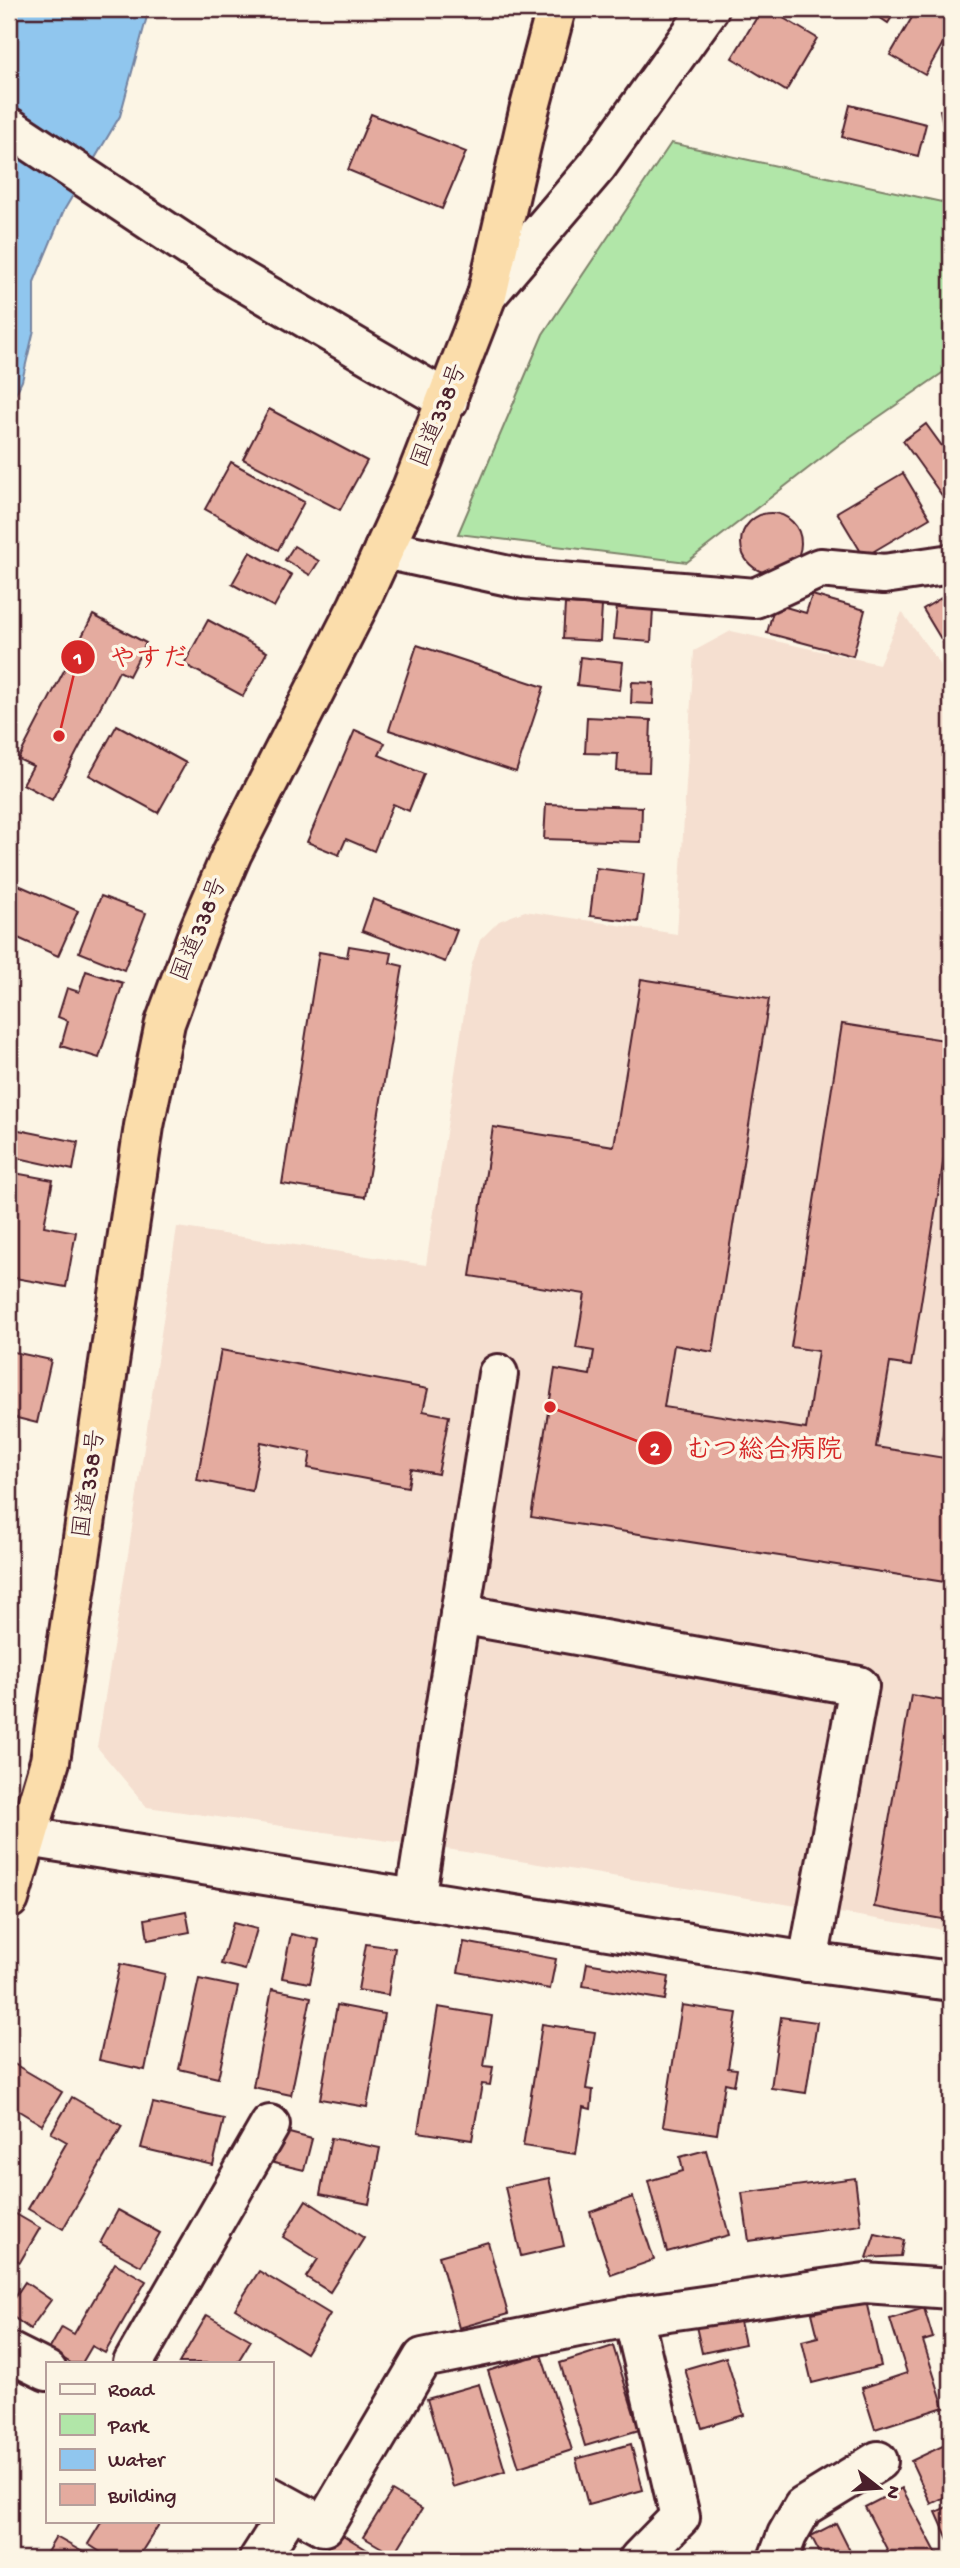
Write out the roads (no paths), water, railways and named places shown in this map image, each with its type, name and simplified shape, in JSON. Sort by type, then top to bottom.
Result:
[{"type":"highway","name":"国道338号","points":[[9,1899],[50,1761],[144,1126],[165,1023],[198,933],[232,853],[358,607],[447,401],[487,295],[529,111],[556,9]]},
{"type":"street","points":[[487,295],[597,166],[709,9]]},
{"type":"street","points":[[9,127],[229,273],[447,401]]},
{"type":"street","points":[[384,549],[523,579],[755,598],[820,568],[884,574],[951,564]]},
{"type":"street","points":[[415,1900],[498,1374]]},
{"type":"street","points":[[460,1614],[859,1686],[808,1962]]},
{"type":"street","points":[[28,1837],[808,1962],[951,1981]]},
{"type":"street","points":[[134,2362],[270,2124]]},
{"type":"street","points":[[259,2559],[281,2503],[324,2526],[424,2358],[633,2316],[864,2283],[951,2289]]},
{"type":"street","points":[[633,2316],[680,2517],[639,2559]]},
{"type":"street","points":[[9,2352],[46,2370]]},
{"type":"street","points":[[778,2559],[787,2535],[803,2507],[878,2461]]},
{"type":"water","points":[[9,9],[149,9],[120,116],[63,212],[34,282],[34,330],[22,381],[9,407]]},
{"type":"place","name":"やすだ","points":[[59,736]]},
{"type":"place","name":"むつ総合病院","points":[[550,1407]]}]
